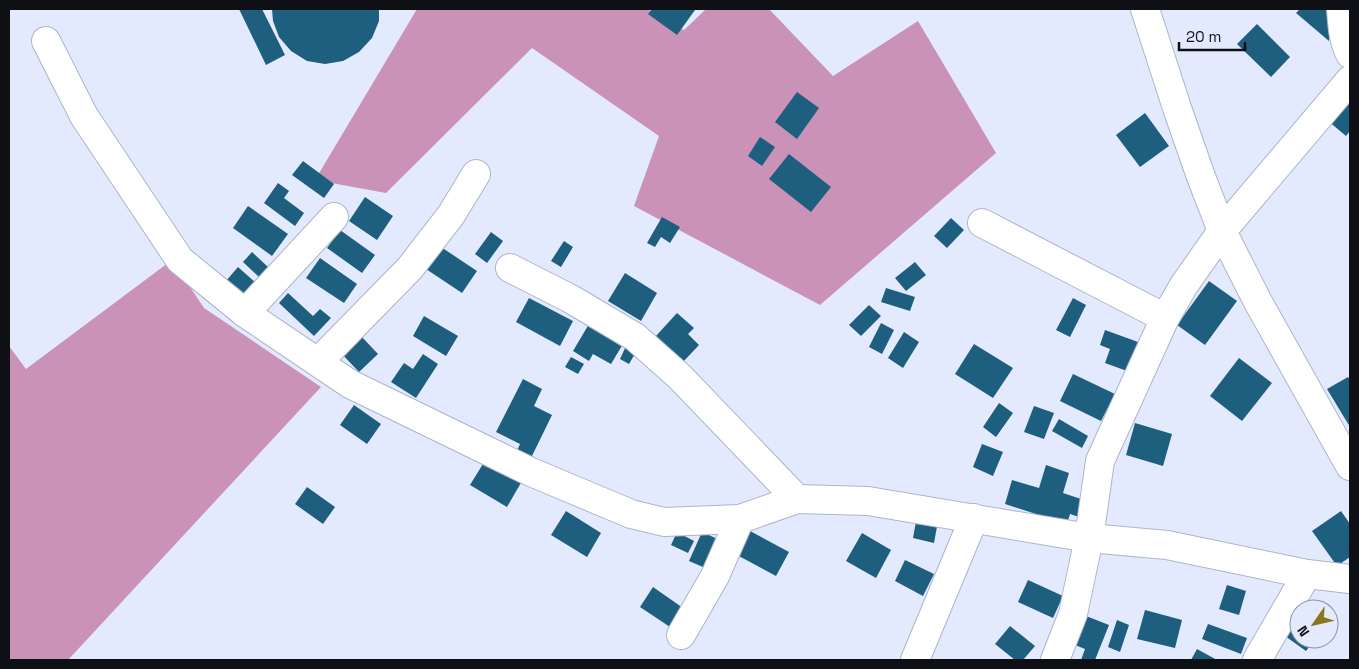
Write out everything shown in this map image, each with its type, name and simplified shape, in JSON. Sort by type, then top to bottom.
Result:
[{"type":"street","points":[[1145,9],[1191,149],[1222,231],[1258,302],[1350,466]]},
{"type":"street","points":[[1341,9],[1346,47],[1350,54]]},
{"type":"street","points":[[46,41],[84,116],[180,260],[245,313],[350,384],[531,472],[631,514],[664,522],[740,519],[798,498],[868,501],[1089,538],[1167,544],[1307,574],[1350,579]]},
{"type":"street","points":[[1055,660],[1073,614],[1089,538],[1100,461],[1165,318],[1184,285],[1222,231],[1350,80]]},
{"type":"street","points":[[318,362],[410,268],[451,215],[476,174]]},
{"type":"street","points":[[245,313],[334,218]]},
{"type":"street","points":[[982,223],[1165,318]]},
{"type":"street","points":[[510,268],[571,298],[635,337],[680,376],[798,498]]},
{"type":"street","points":[[915,660],[974,518]]},
{"type":"street","points":[[681,635],[716,576],[740,519]]},
{"type":"street","points":[[1257,660],[1307,574]]},
{"type":"shaded area","points":[[417,9],[647,9],[684,30],[706,9],[769,9],[833,76],[918,21],[996,153],[820,305],[634,206],[659,136],[532,48],[386,193],[315,180]]},
{"type":"shaded area","points":[[172,260],[204,308],[321,387],[68,660],[9,660],[9,346],[26,369]]},
{"type":"building","points":[[239,9],[262,9],[285,55],[266,65]]},
{"type":"building","points":[[272,9],[379,9],[379,21],[372,38],[359,52],[343,61],[325,64],[307,61],[291,51],[279,37],[273,21]]},
{"type":"building","points":[[652,9],[695,10],[677,35],[648,14]]},
{"type":"building","points":[[1300,9],[1331,9],[1329,41],[1296,13]]},
{"type":"building","points":[[1257,24],[1290,57],[1271,77],[1237,44]]},
{"type":"building","points":[[1350,91],[1350,131],[1346,136],[1327,120]]},
{"type":"building","points":[[797,92],[819,108],[797,139],[775,122]]},
{"type":"building","points":[[1145,113],[1169,146],[1140,167],[1116,135]]},
{"type":"building","points":[[760,137],[775,147],[762,166],[748,156]]},
{"type":"building","points":[[789,154],[831,187],[811,212],[769,179]]},
{"type":"building","points":[[303,161],[334,184],[324,198],[292,175]]},
{"type":"building","points":[[278,183],[289,191],[284,198],[304,213],[295,226],[264,203]]},
{"type":"building","points":[[365,197],[393,216],[377,240],[349,221]]},
{"type":"building","points":[[248,206],[288,234],[272,256],[233,228]]},
{"type":"building","points":[[662,217],[680,227],[670,243],[661,237],[655,247],[647,243]]},
{"type":"building","points":[[951,218],[964,230],[947,248],[934,236]]},
{"type":"building","points":[[340,230],[375,255],[362,273],[327,248]]},
{"type":"building","points":[[491,232],[503,241],[487,263],[475,254]]},
{"type":"building","points":[[564,241],[573,247],[561,267],[551,261]]},
{"type":"building","points":[[438,245],[477,271],[462,293],[423,267]]},
{"type":"building","points":[[252,252],[268,267],[259,277],[243,262]]},
{"type":"building","points":[[320,258],[357,284],[344,303],[306,278]]},
{"type":"building","points":[[915,262],[926,275],[906,291],[895,278]]},
{"type":"building","points":[[238,267],[256,283],[244,297],[226,281]]},
{"type":"building","points":[[625,273],[657,293],[641,321],[608,301]]},
{"type":"building","points":[[1209,281],[1237,301],[1205,345],[1177,325]]},
{"type":"building","points":[[886,288],[915,297],[910,311],[881,302]]},
{"type":"building","points":[[288,293],[313,316],[320,309],[331,318],[314,336],[279,303]]},
{"type":"building","points":[[529,298],[573,321],[560,346],[516,322]]},
{"type":"building","points":[[1073,298],[1086,305],[1070,337],[1056,330]]},
{"type":"building","points":[[869,305],[881,316],[861,336],[849,325]]},
{"type":"building","points":[[677,313],[694,328],[688,334],[699,345],[683,362],[656,336]]},
{"type":"building","points":[[424,316],[458,336],[446,356],[413,336]]},
{"type":"building","points":[[881,323],[894,330],[882,354],[869,347]]},
{"type":"building","points":[[589,324],[623,344],[611,364],[593,354],[589,361],[573,351]]},
{"type":"building","points":[[1105,330],[1138,342],[1127,371],[1105,363],[1110,349],[1100,345]]},
{"type":"building","points":[[904,332],[919,342],[903,368],[888,358]]},
{"type":"building","points":[[360,335],[378,354],[359,372],[341,353]]},
{"type":"building","points":[[974,344],[1013,368],[993,398],[955,374]]},
{"type":"building","points":[[626,346],[636,352],[629,364],[620,359]]},
{"type":"building","points":[[423,354],[438,364],[416,398],[391,382],[404,363],[413,369]]},
{"type":"building","points":[[571,357],[584,364],[578,374],[565,367]]},
{"type":"building","points":[[1239,358],[1272,383],[1242,421],[1210,396]]},
{"type":"building","points":[[1073,374],[1115,394],[1101,421],[1060,401]]},
{"type":"building","points":[[1348,377],[1350,380],[1350,427],[1327,389]]},
{"type":"building","points":[[523,379],[542,389],[534,406],[552,415],[531,458],[517,451],[520,444],[496,432]]},
{"type":"building","points":[[999,403],[1013,413],[996,437],[983,427]]},
{"type":"building","points":[[354,405],[381,424],[367,444],[340,425]]},
{"type":"building","points":[[1034,406],[1054,413],[1044,439],[1024,432]]},
{"type":"building","points":[[1059,419],[1088,436],[1082,448],[1052,431]]},
{"type":"building","points":[[1135,423],[1172,434],[1163,466],[1126,455]]},
{"type":"building","points":[[982,444],[1003,452],[993,476],[973,467]]},
{"type":"building","points":[[486,459],[522,481],[507,507],[470,485]]},
{"type":"building","points":[[1046,465],[1069,473],[1063,493],[1084,500],[1079,517],[1070,514],[1067,524],[1005,504],[1012,480],[1039,488]]},
{"type":"building","points":[[307,487],[335,507],[323,524],[295,504]]},
{"type":"building","points":[[566,511],[601,533],[587,557],[551,535]]},
{"type":"building","points":[[1341,511],[1350,524],[1350,557],[1337,566],[1312,531]]},
{"type":"building","points":[[917,516],[938,521],[934,543],[913,538]]},
{"type":"building","points":[[750,531],[789,552],[776,576],[737,555]]},
{"type":"building","points":[[677,532],[694,541],[688,553],[671,545]]},
{"type":"building","points":[[702,532],[722,541],[710,570],[689,561]]},
{"type":"building","points":[[862,533],[891,550],[876,578],[846,561]]},
{"type":"building","points":[[905,560],[934,574],[923,596],[895,581]]},
{"type":"building","points":[[1028,580],[1063,596],[1053,618],[1018,602]]},
{"type":"building","points":[[1227,585],[1246,591],[1239,615],[1219,609]]},
{"type":"building","points":[[653,587],[683,608],[670,627],[640,607]]},
{"type":"building","points":[[1145,610],[1182,620],[1175,648],[1137,639]]},
{"type":"building","points":[[1081,614],[1109,625],[1095,660],[1081,660],[1085,649],[1070,643]]},
{"type":"building","points":[[1117,620],[1129,625],[1120,652],[1108,647]]},
{"type":"building","points":[[1208,624],[1247,638],[1241,654],[1202,639]]},
{"type":"building","points":[[1010,626],[1035,646],[1023,660],[1015,660],[995,644]]},
{"type":"building","points":[[1289,630],[1289,639],[1285,636]]},
{"type":"building","points":[[1197,649],[1217,660],[1191,660]]}]
